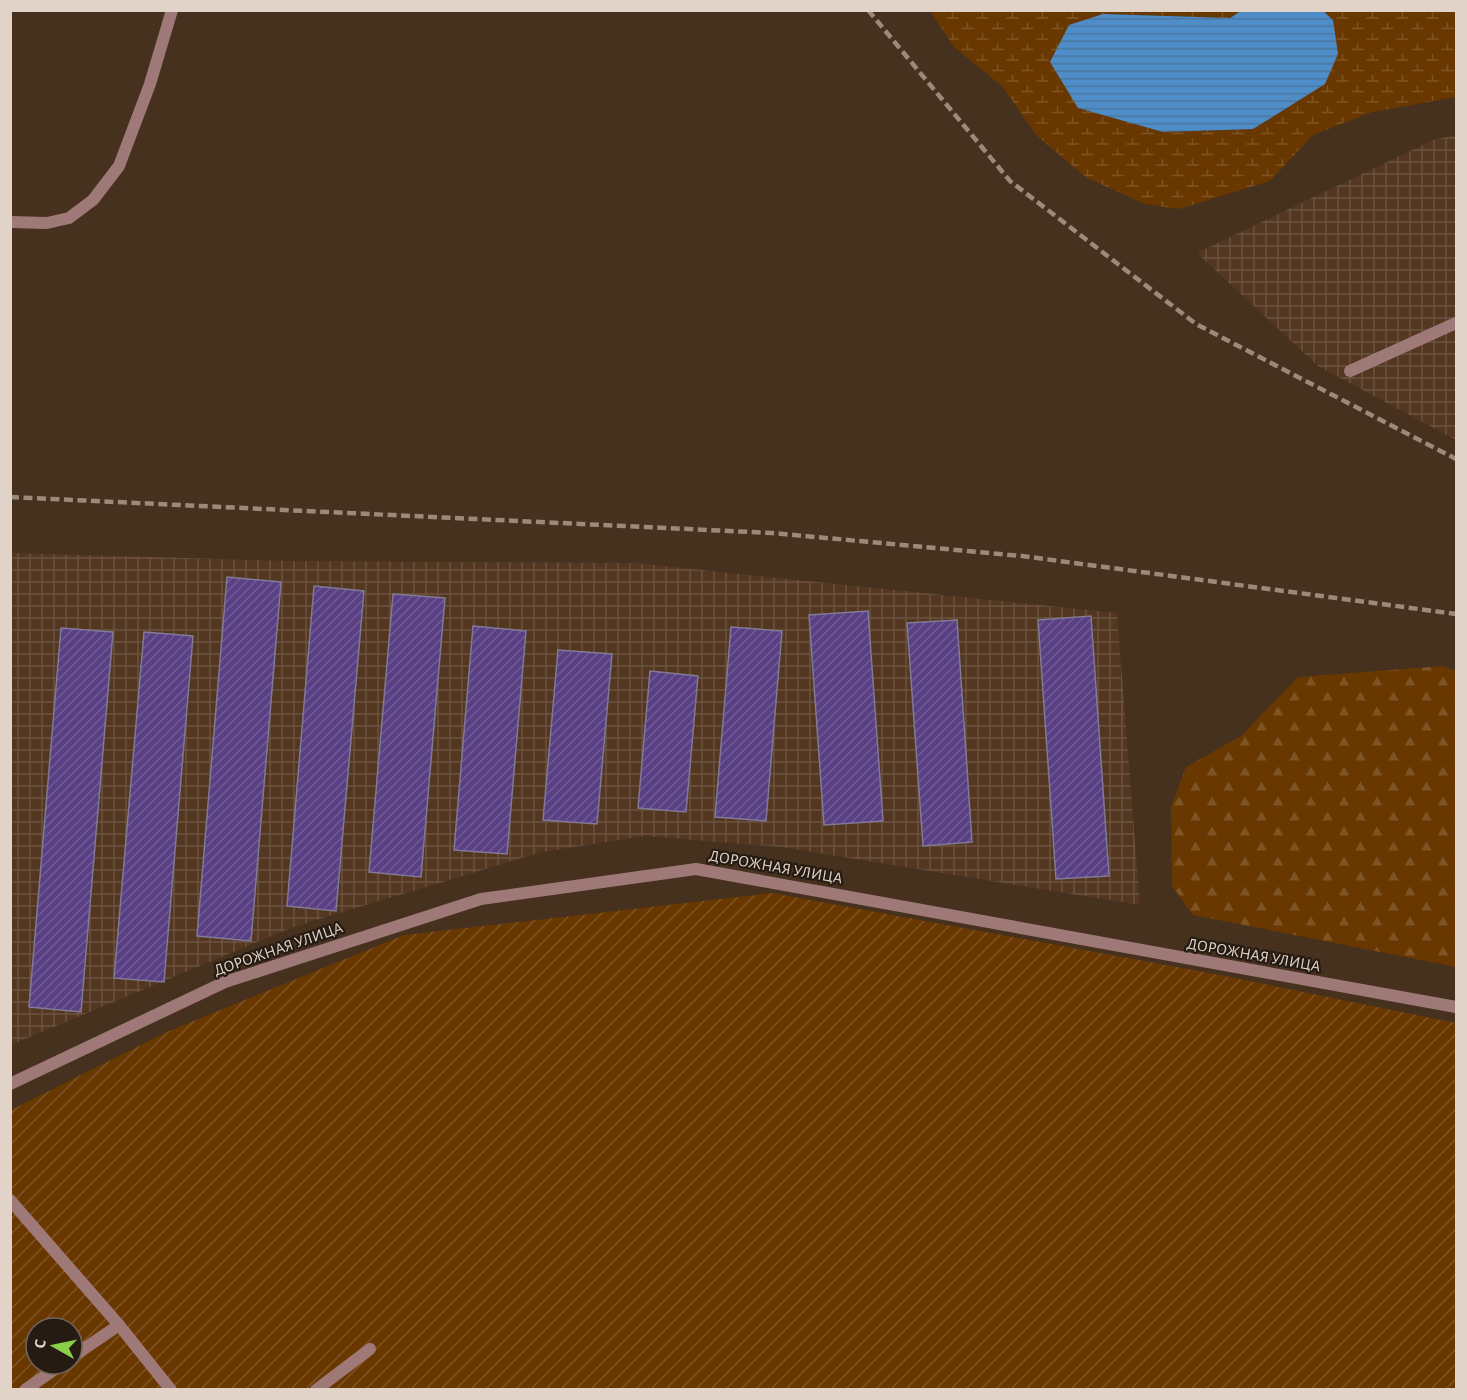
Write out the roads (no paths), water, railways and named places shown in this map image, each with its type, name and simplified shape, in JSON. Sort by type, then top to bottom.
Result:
[{"type":"street","points":[[10,222],[47,223],[69,218],[93,200],[100,191],[119,166],[150,84],[172,10]]},
{"type":"street","points":[[1350,371],[1456,323]]},
{"type":"street","name":"ДОРОЖНАЯ УЛИЦА","points":[[10,1084],[225,982],[482,899],[696,869],[1456,1007]]},
{"type":"street","points":[[10,1200],[119,1325],[171,1389]]},
{"type":"street","points":[[84,1349],[119,1325]]},
{"type":"street","points":[[316,1389],[370,1349]]},
{"type":"street","points":[[25,1389],[44,1376]]},
{"type":"water","points":[[1241,11],[1323,11],[1333,20],[1338,54],[1325,84],[1253,129],[1163,132],[1078,108],[1050,62],[1069,25],[1103,14],[1230,18]]},
{"type":"railway","points":[[868,10],[1010,181],[1196,324],[1456,459]]},
{"type":"railway","points":[[10,497],[772,533],[1022,556],[1456,614]]}]
